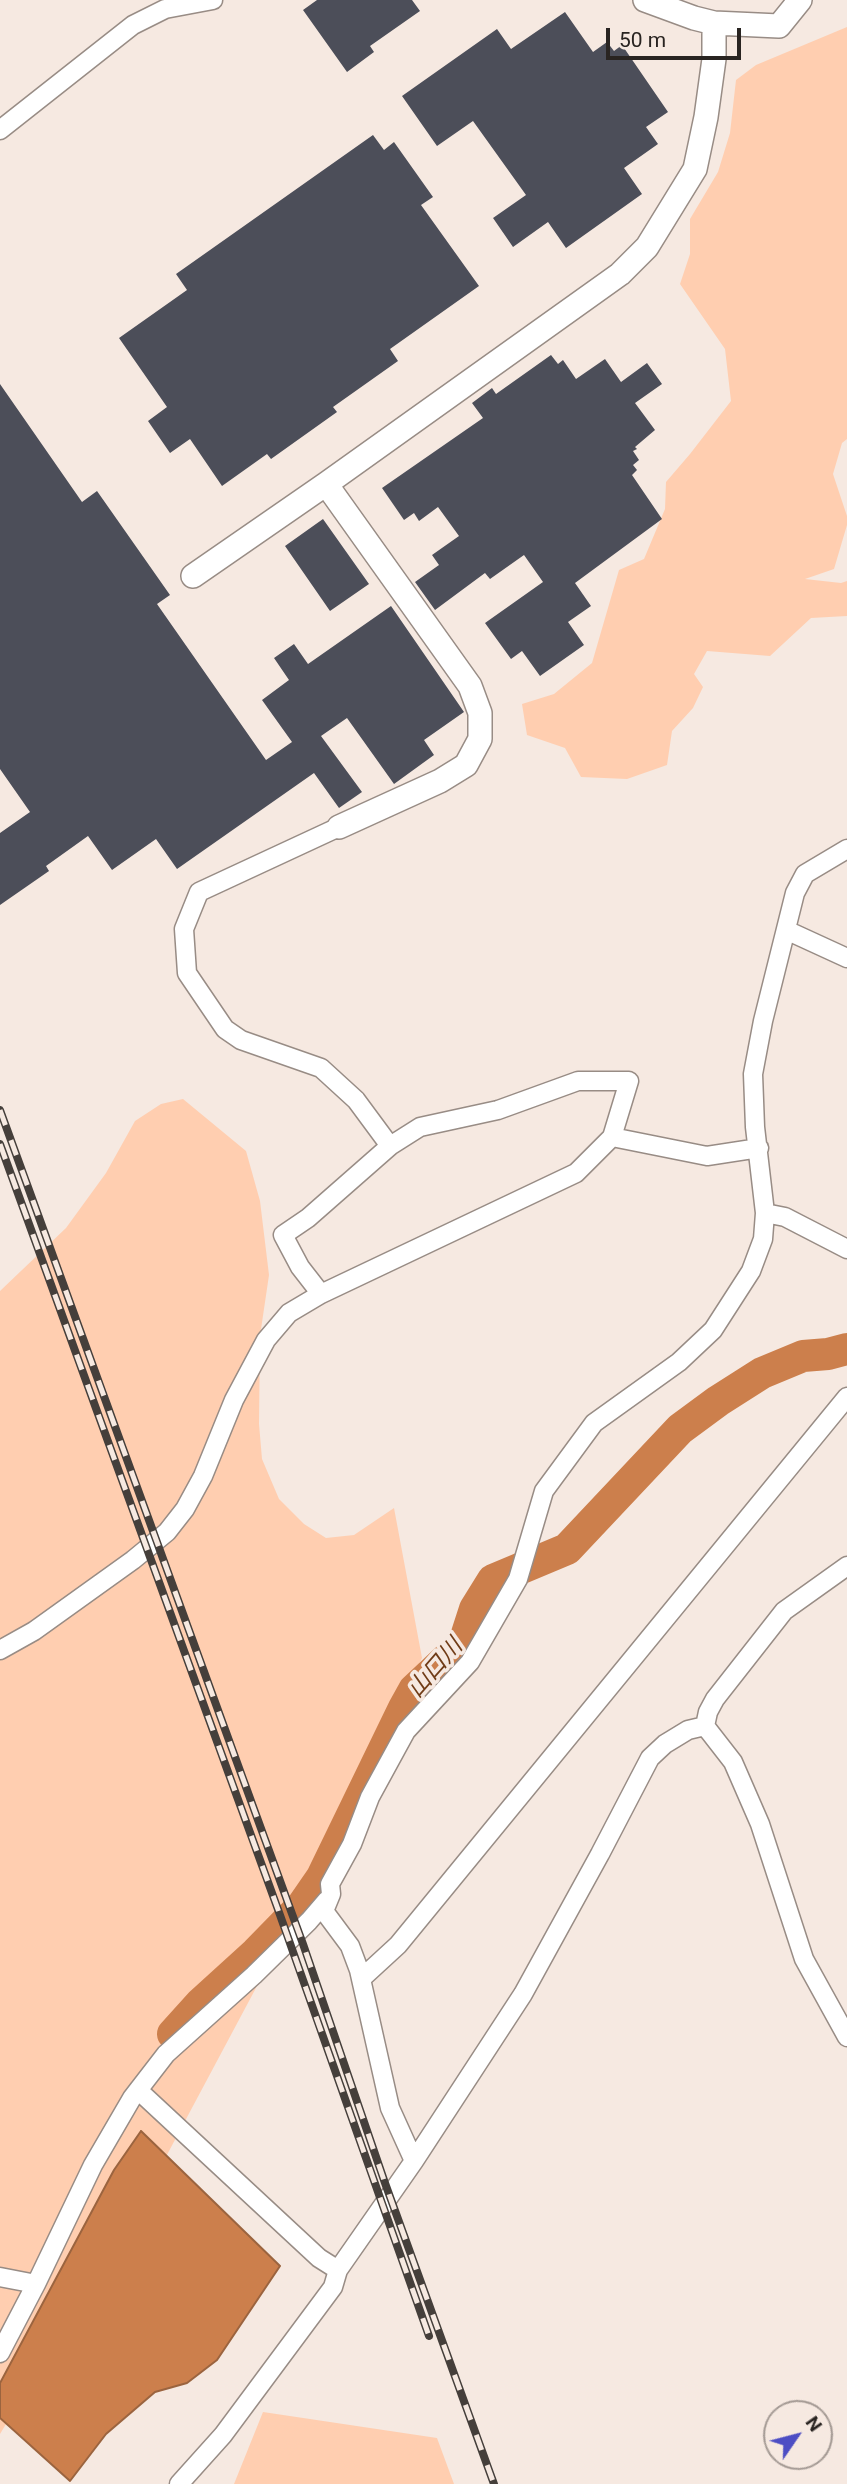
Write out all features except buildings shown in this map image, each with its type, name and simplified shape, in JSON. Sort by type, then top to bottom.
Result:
[{"type":"street","points":[[0,130],[133,25],[165,9],[213,0]]},
{"type":"street","points":[[645,0],[714,23],[779,26],[800,0]]},
{"type":"street","points":[[193,576],[620,274],[647,247],[695,170],[714,59],[714,23]]},
{"type":"street","points":[[326,484],[470,686],[480,713],[480,739],[466,765],[440,781],[199,892],[184,929],[187,973],[225,1029],[241,1040],[321,1068],[356,1100],[390,1146]]},
{"type":"street","points":[[414,2161],[390,2108],[361,1979],[350,1946],[324,1911],[331,1894],[330,1884],[352,1844],[370,1797],[406,1731],[470,1662],[518,1579],[544,1491],[594,1423],[678,1362],[713,1331],[751,1271],[763,1239],[765,1213],[755,1127],[753,1074],[794,893],[805,874],[847,849]]},
{"type":"street","points":[[786,930],[847,958]]},
{"type":"street","points":[[0,1650],[34,1631],[133,1560],[167,1532],[185,1509],[203,1476],[234,1400],[266,1340],[289,1313],[321,1294],[576,1173],[612,1137],[629,1081],[578,1081],[498,1110],[420,1127],[390,1146],[316,1212],[283,1235],[300,1267],[321,1294]]},
{"type":"street","points":[[612,1137],[707,1156],[759,1148]]},
{"type":"street","points":[[765,1213],[785,1217],[847,1249]]},
{"type":"street","points":[[361,1979],[398,1945],[847,1397]]},
{"type":"street","points":[[847,1566],[784,1611],[715,1699],[705,1726],[733,1762],[760,1824],[804,1959],[847,2037]]},
{"type":"street","points":[[178,2484],[223,2435],[317,2312],[333,2287],[338,2270],[414,2161],[523,1994],[650,1758],[665,1744],[688,1730],[705,1726]]},
{"type":"street","points":[[0,2353],[93,2165],[138,2090],[166,2054],[310,1922],[331,1894]]},
{"type":"street","points":[[138,2090],[319,2258],[338,2270]]},
{"type":"street","points":[[0,2277],[36,2284]]},
{"type":"shaded area","points":[[847,27],[847,439],[842,443],[833,474],[847,516],[847,525],[834,569],[805,579],[841,583],[847,581],[847,616],[811,618],[770,656],[707,651],[694,674],[703,687],[693,708],[672,731],[667,765],[627,779],[581,777],[565,748],[527,735],[522,704],[554,694],[592,663],[619,570],[644,559],[665,509],[666,482],[731,401],[725,349],[680,284],[690,254],[690,219],[718,172],[730,133],[736,80],[756,65]]},
{"type":"shaded area","points":[[183,1099],[246,1151],[260,1201],[269,1275],[260,1336],[259,1424],[262,1459],[279,1499],[304,1524],[326,1538],[354,1535],[394,1508],[422,1658],[281,1941],[161,2166],[0,2434],[0,1291],[66,1228],[106,1173],[135,1121],[161,1104]]},
{"type":"shaded area","points":[[141,2131],[280,2266],[217,2360],[187,2383],[155,2392],[106,2434],[70,2481],[0,2418],[0,2383],[114,2170]]},
{"type":"shaded area","points":[[263,2412],[437,2438],[454,2484],[234,2484]]},
{"type":"waterway","name":"山口川","points":[[173,2034],[201,2003],[302,1906],[322,1877],[414,1690],[464,1643],[475,1609],[493,1580],[567,1549],[680,1429],[718,1401],[762,1373],[803,1356],[847,1349]]},
{"type":"railway","points":[[0,1110],[303,1944],[385,2183],[494,2484]]},
{"type":"railway","points":[[0,1144],[280,1915],[429,2336]]}]
